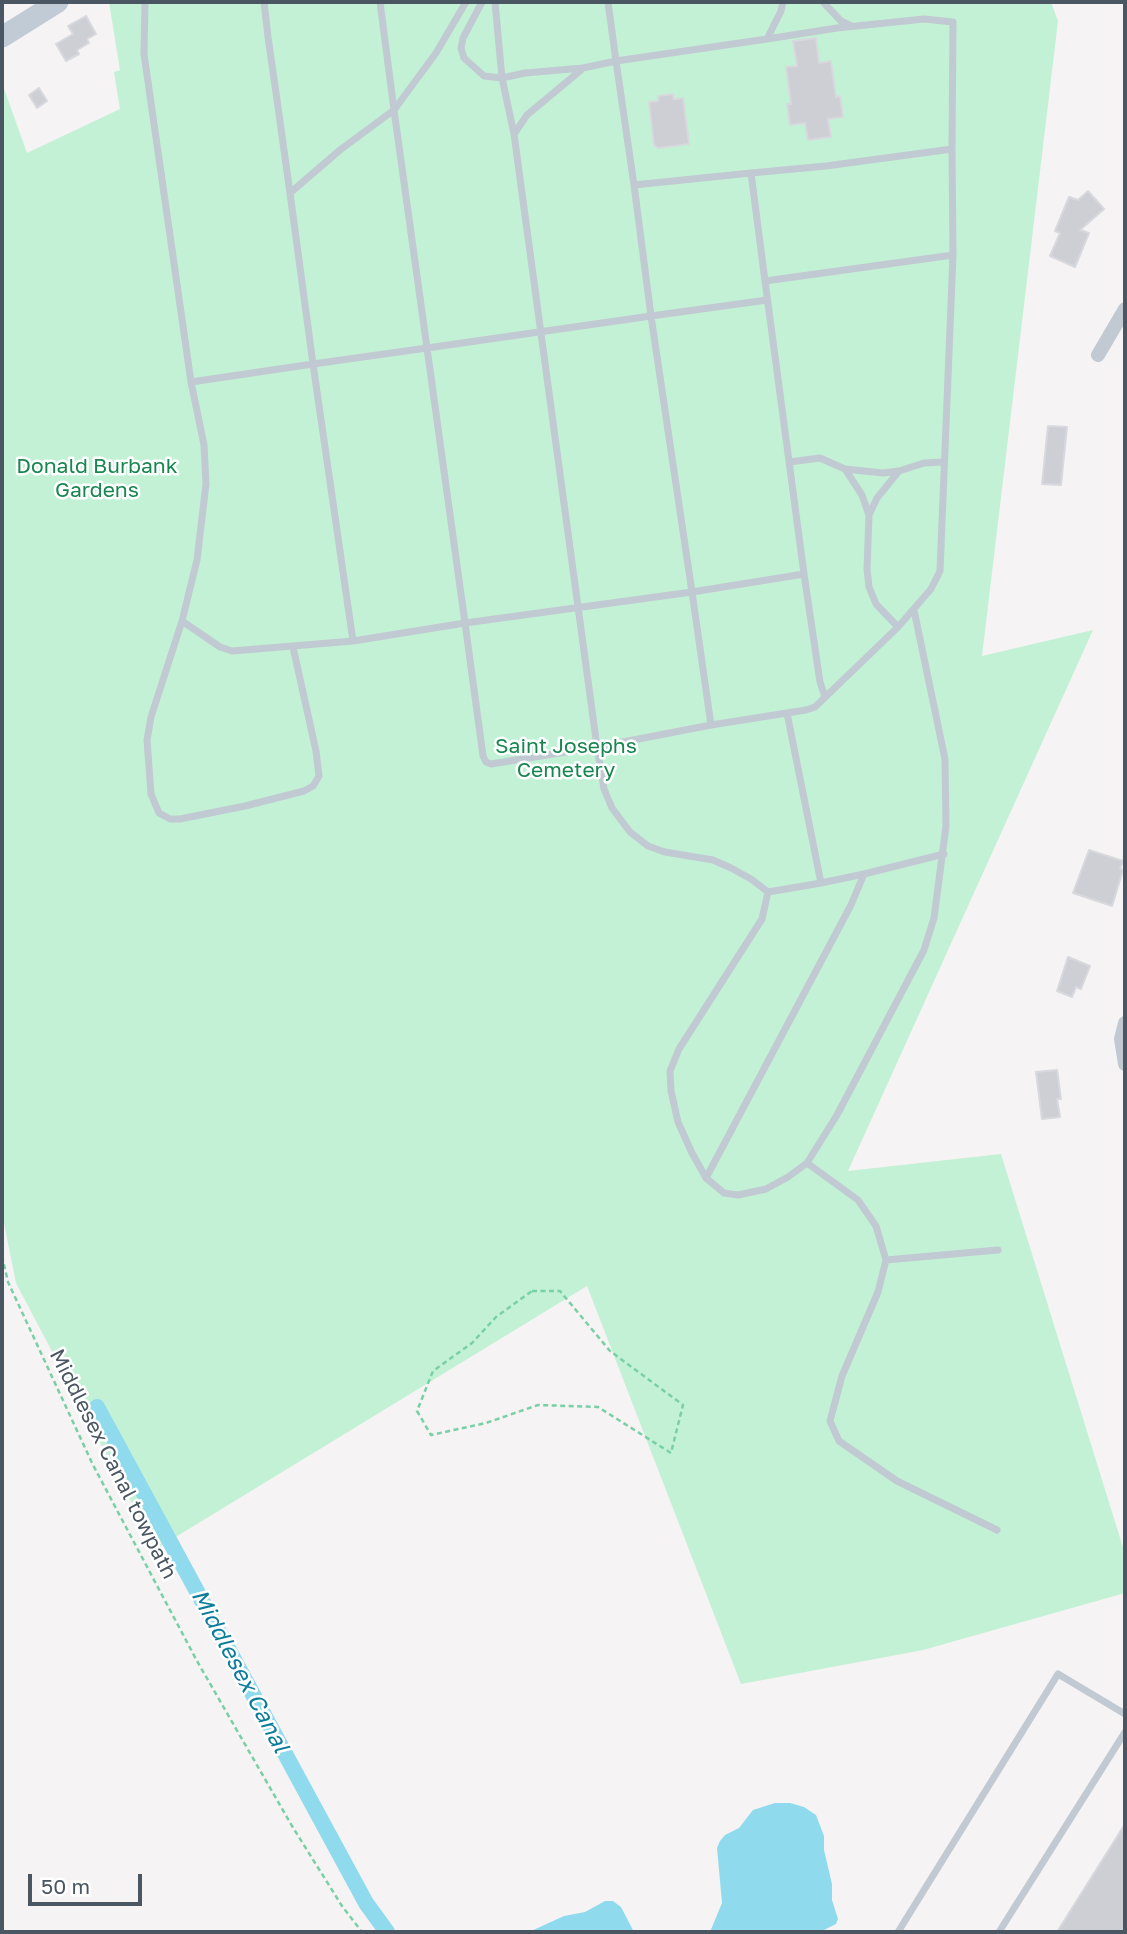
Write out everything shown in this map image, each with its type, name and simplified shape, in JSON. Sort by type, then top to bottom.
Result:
[{"type":"main road","points":[[2,37],[58,2]]},
{"type":"street","points":[[1098,355],[1125,309]]},
{"type":"street","points":[[1125,1023],[1121,1040],[1125,1064]]},
{"type":"lane","points":[[145,2],[144,54],[191,382],[204,445],[206,484],[197,560],[182,621],[151,717],[147,740],[151,794],[159,813],[170,820],[246,806],[304,791],[313,786],[319,776],[293,647]]},
{"type":"lane","points":[[264,2],[353,640]]},
{"type":"lane","points":[[380,2],[486,762],[491,764],[597,747],[815,706],[914,610],[931,589],[940,571],[953,255],[953,22],[924,19],[851,27],[502,78],[484,76],[464,58],[461,48],[463,38],[482,2]]},
{"type":"lane","points":[[290,193],[340,150],[394,110],[436,53],[466,2]]},
{"type":"lane","points":[[495,2],[502,78],[514,134],[542,331],[597,747],[612,808],[631,832],[648,846],[665,852],[713,860],[751,879],[768,892],[864,874],[944,854]]},
{"type":"lane","points":[[608,2],[710,725]]},
{"type":"lane","points":[[767,40],[783,2]]},
{"type":"lane","points":[[823,2],[841,21],[851,27]]},
{"type":"lane","points":[[514,134],[527,115],[583,68]]},
{"type":"lane","points":[[634,185],[826,166],[951,149]]},
{"type":"lane","points":[[751,173],[804,574],[820,682],[825,697]]},
{"type":"lane","points":[[765,281],[953,255]]},
{"type":"lane","points":[[191,382],[767,300]]},
{"type":"lane","points":[[789,462],[820,458],[845,469],[883,473],[924,463],[943,463]]},
{"type":"lane","points":[[845,469],[862,495],[869,515],[869,587],[876,604],[898,627]]},
{"type":"lane","points":[[869,515],[877,498],[899,471]]},
{"type":"lane","points":[[182,621],[220,647],[232,651],[293,647],[804,574]]},
{"type":"lane","points":[[768,892],[762,919],[686,1037],[670,1071],[671,1091],[678,1122],[706,1178],[724,1193],[738,1195],[766,1189],[807,1163],[837,1115],[924,950],[934,918],[947,825],[945,759],[914,610]]},
{"type":"lane","points":[[787,713],[821,883]]},
{"type":"lane","points":[[706,1178],[851,905],[864,874]]},
{"type":"lane","points":[[807,1163],[858,1200],[876,1226],[886,1260],[878,1292],[842,1376],[831,1421],[839,1441],[897,1481],[997,1530]]},
{"type":"lane","points":[[886,1260],[998,1250]]},
{"type":"lane","points":[[898,1932],[1058,1674],[1125,1714]]},
{"type":"lane","points":[[999,1932],[1125,1732]]},
{"type":"path","name":"Middlesex Canal towpath","points":[[2,1256],[8,1282],[36,1345],[106,1489],[197,1661],[292,1826],[342,1906],[362,1932]]},
{"type":"path","points":[[532,1291],[560,1291],[610,1351],[682,1405],[671,1453],[598,1407],[538,1405],[486,1423],[431,1435],[417,1411],[433,1371],[471,1343],[496,1317],[532,1291]]},
{"type":"green space","name":"Saint Josephs Cemetery","points":[[109,2],[1051,2],[1058,21],[982,656],[1093,630],[848,1171],[1001,1154],[1125,1554],[1125,1593],[923,1650],[741,1684],[587,1286],[156,1549],[16,1283],[2,1213],[2,83],[27,153],[120,109],[114,72],[120,70]]},
{"type":"water","points":[[775,1803],[804,1807],[816,1815],[824,1836],[832,1900],[838,1919],[836,1924],[820,1932],[710,1932],[722,1903],[717,1848],[720,1841],[725,1835],[739,1828],[753,1810]]},
{"type":"water","points":[[605,1901],[613,1901],[621,1907],[634,1932],[529,1932],[564,1916],[585,1912]]},
{"type":"building","points":[[86,16],[96,34],[87,39],[89,43],[77,50],[79,54],[66,61],[56,44],[73,34],[68,26]]},
{"type":"building","points":[[816,38],[819,63],[831,61],[836,97],[840,96],[843,117],[828,119],[831,137],[808,140],[805,123],[790,125],[787,104],[791,104],[786,67],[797,66],[793,41]]},
{"type":"building","points":[[39,88],[47,101],[37,108],[29,95]]},
{"type":"building","points":[[673,94],[674,99],[683,98],[689,144],[658,148],[654,145],[649,102],[658,101],[658,96]]},
{"type":"building","points":[[1088,191],[1104,209],[1080,230],[1089,233],[1075,267],[1050,256],[1060,233],[1055,231],[1069,197],[1078,200]]},
{"type":"building","points":[[1048,426],[1067,427],[1061,485],[1042,484]]},
{"type":"building","points":[[1089,850],[1123,861],[1120,869],[1123,870],[1112,906],[1073,893]]},
{"type":"building","points":[[1068,957],[1090,966],[1081,989],[1076,987],[1072,997],[1057,991]]},
{"type":"building","points":[[1057,1070],[1061,1099],[1057,1099],[1060,1117],[1042,1119],[1036,1072]]},
{"type":"building","points":[[1125,1824],[1125,1932],[1057,1932]]},
{"type":"waterway","name":"Middlesex Canal","points":[[97,1407],[366,1903],[387,1932]]},
{"type":"park label","name":"Donald Burbank Gardens","points":[[97,478]]}]
